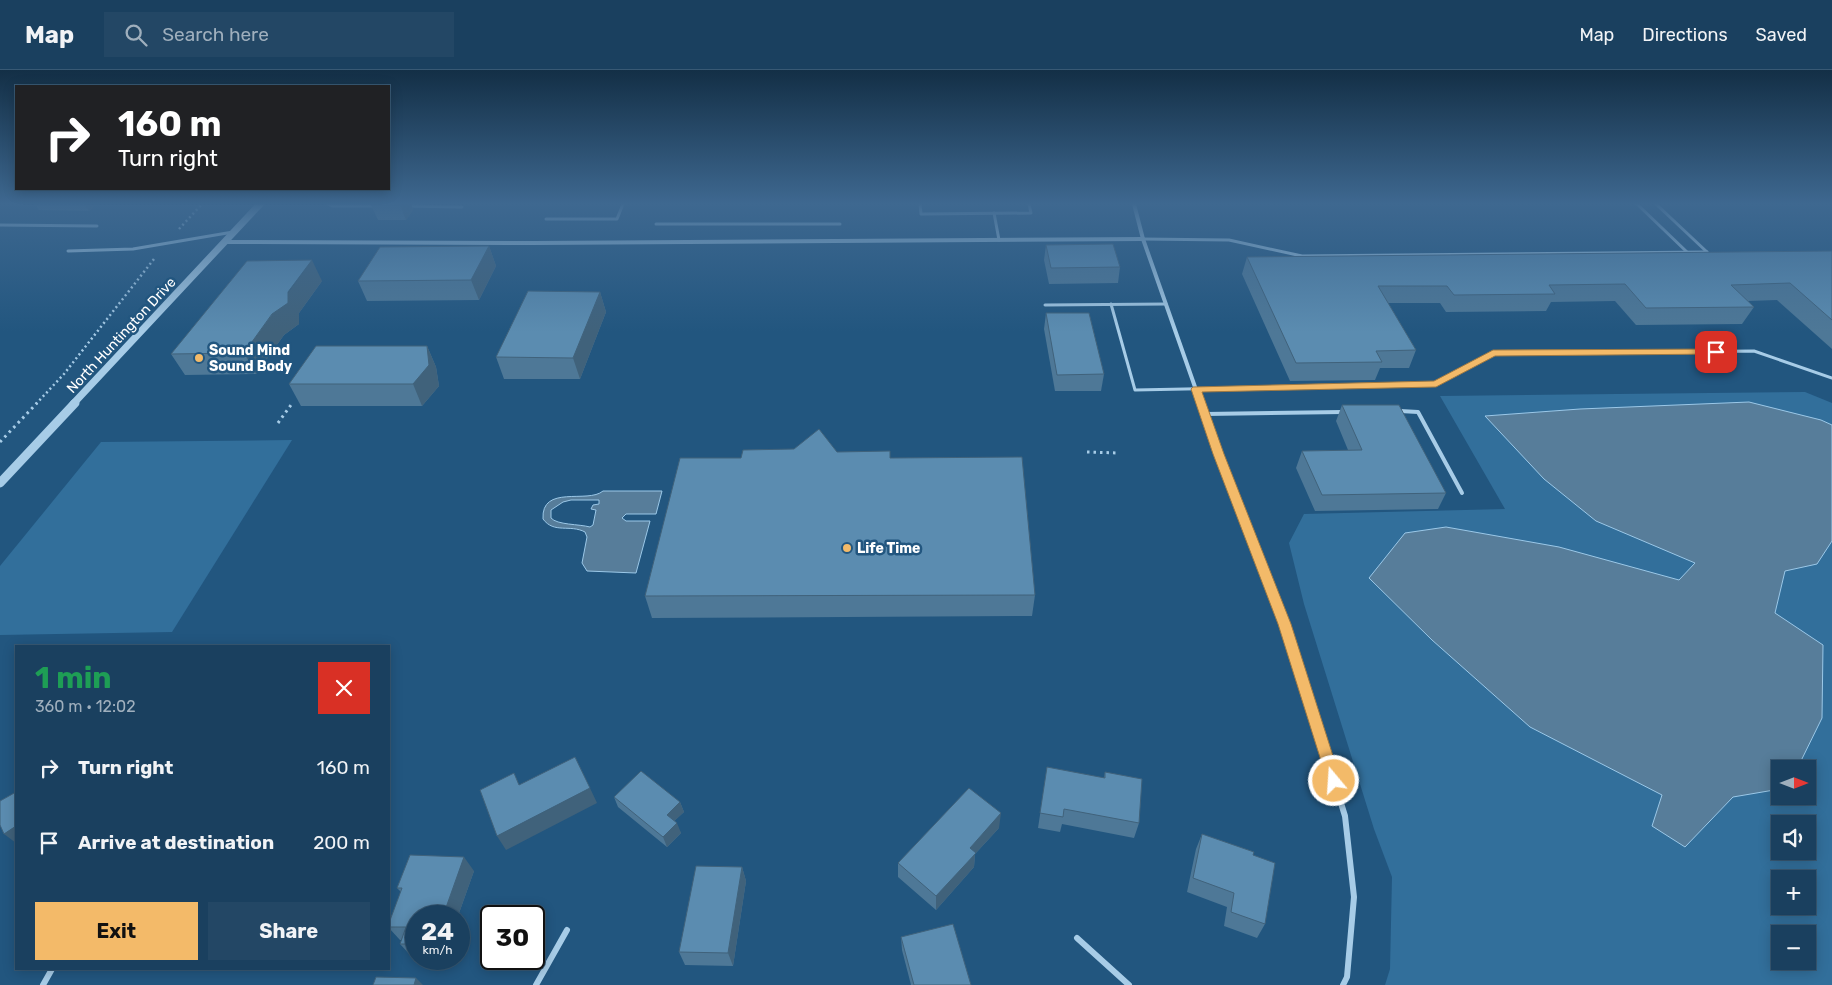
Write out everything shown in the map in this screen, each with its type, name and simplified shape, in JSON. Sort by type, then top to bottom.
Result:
[{"type":"street","name":"North Huntington Drive","points":[[0,483],[221,247]]},
{"type":"street","points":[[1146,247],[1205,414],[1285,624],[1345,816],[1354,896],[1347,977],[1343,985]]},
{"type":"street","points":[[536,985],[567,930]]},
{"type":"street","points":[[1077,938],[1129,985]]},
{"type":"street","points":[[43,985],[51,970]]},
{"type":"lane","points":[[68,251],[117,251],[151,247]]},
{"type":"lane","points":[[1260,247],[1302,256],[1707,252],[1701,247]]},
{"type":"lane","points":[[1681,247],[1687,252]]},
{"type":"lane","points":[[1111,304],[1135,390],[1436,384],[1493,353],[1754,351],[1832,378]]},
{"type":"lane","points":[[1045,305],[1166,304]]},
{"type":"lane","points":[[1393,411],[1418,412],[1462,493]]},
{"type":"lane","points":[[1205,414],[1353,412]]},
{"type":"path","points":[[0,442],[64,374],[164,247]]},
{"type":"path","points":[[278,424],[291,405]]},
{"type":"path","points":[[1087,452],[1119,453]]},
{"type":"shaded area","points":[[1805,392],[1832,403],[1832,985],[1385,985],[1390,969],[1392,877],[1374,829],[1304,604],[1289,543],[1304,514],[1505,509],[1440,396]]},
{"type":"shaded area","points":[[1749,402],[1821,420],[1832,425],[1832,541],[1817,564],[1785,571],[1775,613],[1823,645],[1822,718],[1801,760],[1771,760],[1771,791],[1733,797],[1685,847],[1652,826],[1662,795],[1530,727],[1432,640],[1369,578],[1405,533],[1446,527],[1559,547],[1679,580],[1695,563],[1596,521],[1544,479],[1485,416],[1580,409]]},
{"type":"shaded area","points":[[292,440],[172,632],[0,635],[0,566],[101,442]]},
{"type":"shaded area","points":[[603,491],[662,491],[656,514],[626,514],[622,518],[626,521],[650,521],[636,573],[587,571],[582,563],[587,537],[585,532],[557,528],[547,524],[543,519],[544,508],[549,502],[557,498],[596,494]],"holes":[[[571,500],[599,500],[599,504],[593,505],[591,509],[596,510],[593,525],[590,527],[563,523],[551,518],[551,510],[563,502]]]},
{"type":"building","points":[[380,247],[489,247],[471,280],[358,281]]},
{"type":"building","points":[[1046,247],[1114,247],[1120,267],[1051,268]]},
{"type":"building","points":[[1832,251],[1832,320],[1790,283],[1731,285],[1754,307],[1646,308],[1625,284],[1549,285],[1555,294],[1454,295],[1447,286],[1378,286],[1416,350],[1376,351],[1382,362],[1296,363],[1247,257]]},
{"type":"building","points":[[312,260],[288,292],[288,303],[272,314],[244,353],[171,354],[247,261]]},
{"type":"building","points":[[528,291],[600,292],[573,358],[496,357]]},
{"type":"building","points":[[1046,313],[1089,313],[1104,374],[1057,375]]},
{"type":"building","points":[[316,346],[427,346],[429,365],[413,384],[289,384]]},
{"type":"building","points":[[1342,405],[1399,405],[1446,493],[1322,495],[1302,451],[1362,450]]},
{"type":"building","name":"Life Time","points":[[819,429],[837,452],[890,451],[890,458],[1022,457],[1035,595],[645,596],[680,458],[741,458],[743,450],[794,449]]},
{"type":"building","points":[[575,757],[590,788],[497,836],[480,790],[514,773],[519,785]]},
{"type":"building","points":[[1047,767],[1105,778],[1105,772],[1142,779],[1139,823],[1064,809],[1063,817],[1040,813]]},
{"type":"building","points":[[641,771],[680,802],[667,815],[677,823],[663,837],[614,797]]},
{"type":"building","points":[[969,788],[1001,813],[970,848],[976,853],[936,896],[898,863]]},
{"type":"building","points":[[15,793],[15,827],[4,834],[0,825],[0,801]]},
{"type":"building","points":[[1202,834],[1254,852],[1253,855],[1275,863],[1265,924],[1231,912],[1234,893],[1193,878]]},
{"type":"building","points":[[410,855],[464,857],[447,905],[405,905],[405,927],[390,927],[390,920],[402,888],[397,888]]},
{"type":"building","points":[[696,866],[742,867],[728,953],[679,952]]},
{"type":"building","points":[[953,924],[971,985],[914,985],[901,937]]},
{"type":"building","points":[[405,930],[405,944],[400,944]]},
{"type":"building","points":[[376,977],[416,978],[414,985],[373,985]]},
{"type":"place","name":"Sound Mind Sound Body","points":[[199,358]]},
{"type":"place","name":"Life Time","points":[[847,548]]},
{"type":"route","points":[[1334,781],[1285,624],[1219,454],[1196,389],[1436,384],[1493,353],[1716,352]]}]
